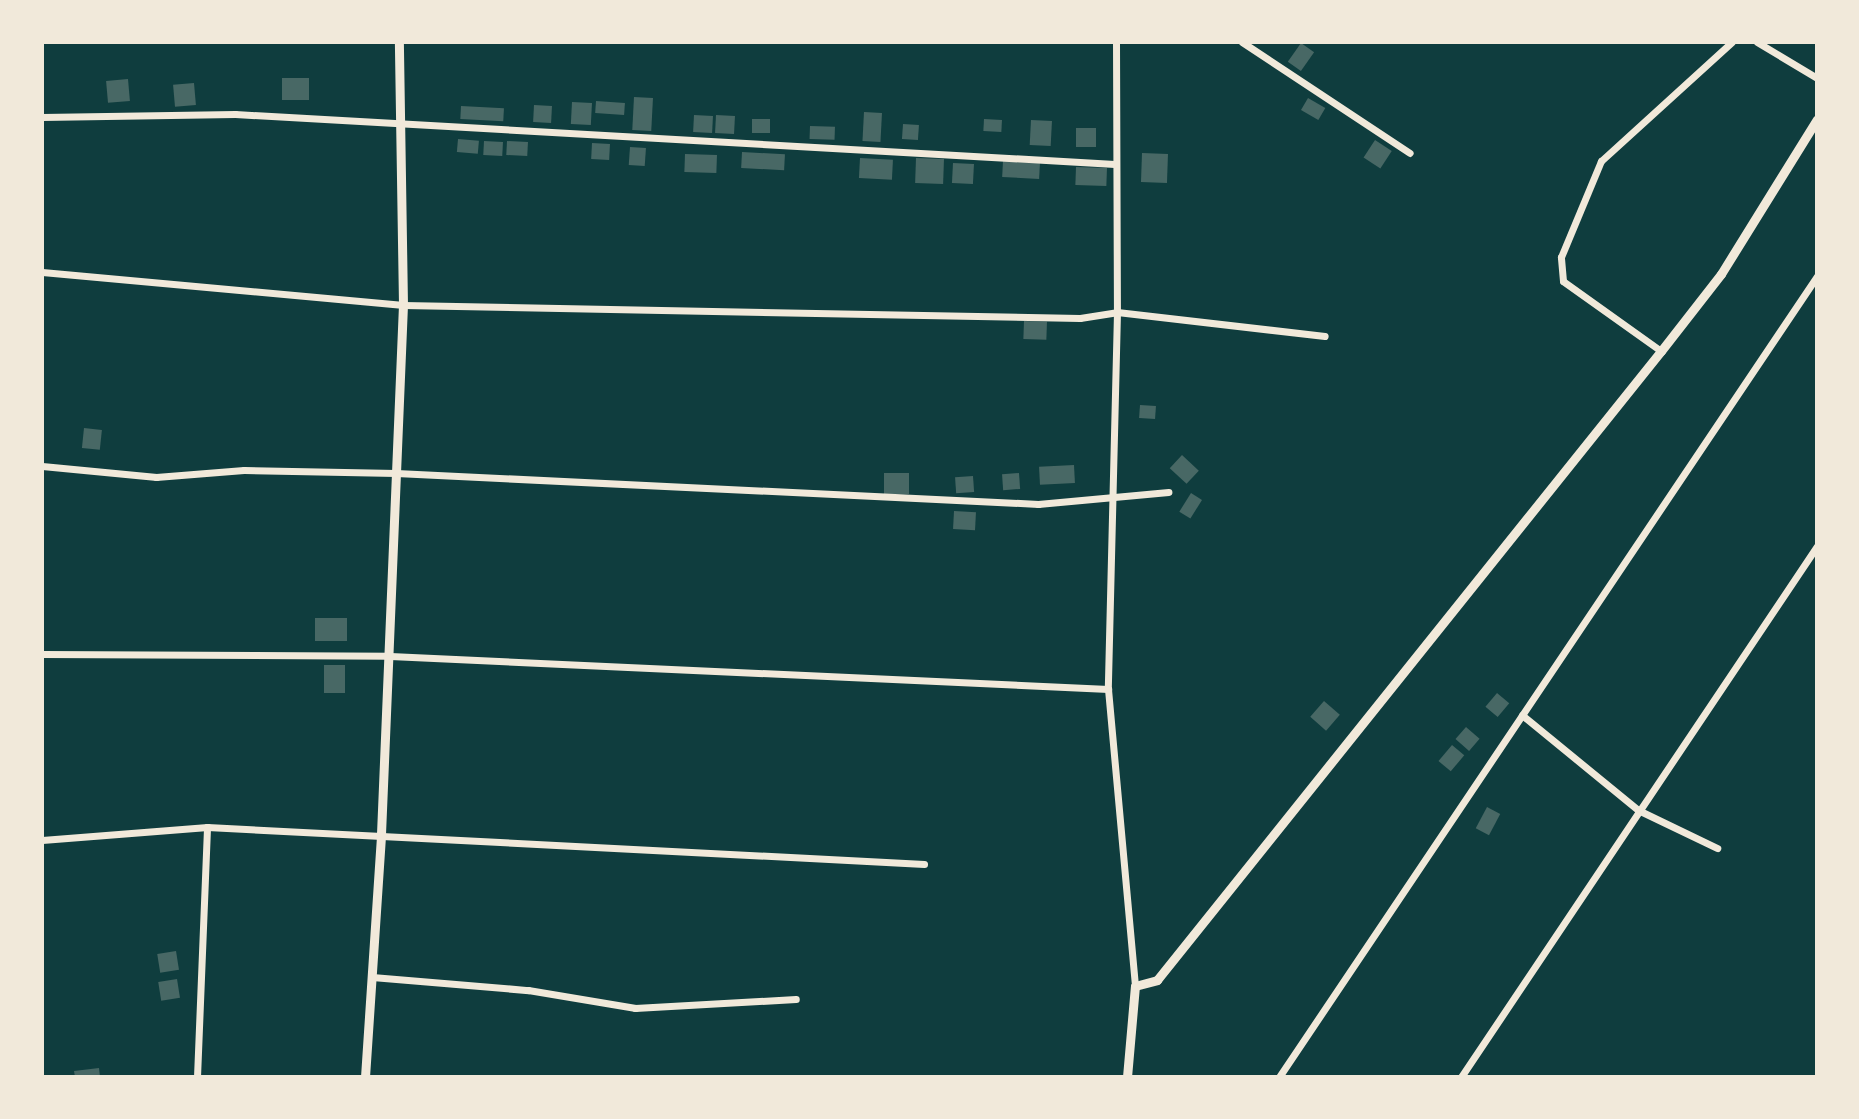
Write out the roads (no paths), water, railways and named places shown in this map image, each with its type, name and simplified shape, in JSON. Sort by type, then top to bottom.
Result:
[{"type":"street","points":[[365,1077],[390,656],[403,305],[399,42]]},
{"type":"street","points":[[1116,42],[1117,312],[1108,689],[1135,986],[1127,1077]]},
{"type":"street","points":[[1242,42],[1410,153]]},
{"type":"street","points":[[1661,351],[1563,281],[1561,257],[1601,161],[1732,42]]},
{"type":"street","points":[[1757,42],[1817,78]]},
{"type":"street","points":[[42,117],[235,114],[1115,164]]},
{"type":"street","points":[[1135,986],[1157,980],[1661,351],[1721,274],[1817,119]]},
{"type":"street","points":[[42,272],[403,305],[1080,318],[1117,312],[1325,336]]},
{"type":"street","points":[[1279,1077],[1817,276]]},
{"type":"street","points":[[42,466],[156,477],[244,470],[396,473],[1038,504],[1111,501],[1168,492]]},
{"type":"street","points":[[1461,1077],[1817,546]]},
{"type":"street","points":[[42,654],[390,656],[1108,689]]},
{"type":"street","points":[[1522,715],[1638,810],[1717,848]]},
{"type":"street","points":[[197,1077],[207,827]]},
{"type":"street","points":[[42,840],[207,827],[924,864]]},
{"type":"street","points":[[372,977],[528,990],[635,1008],[796,999]]}]
